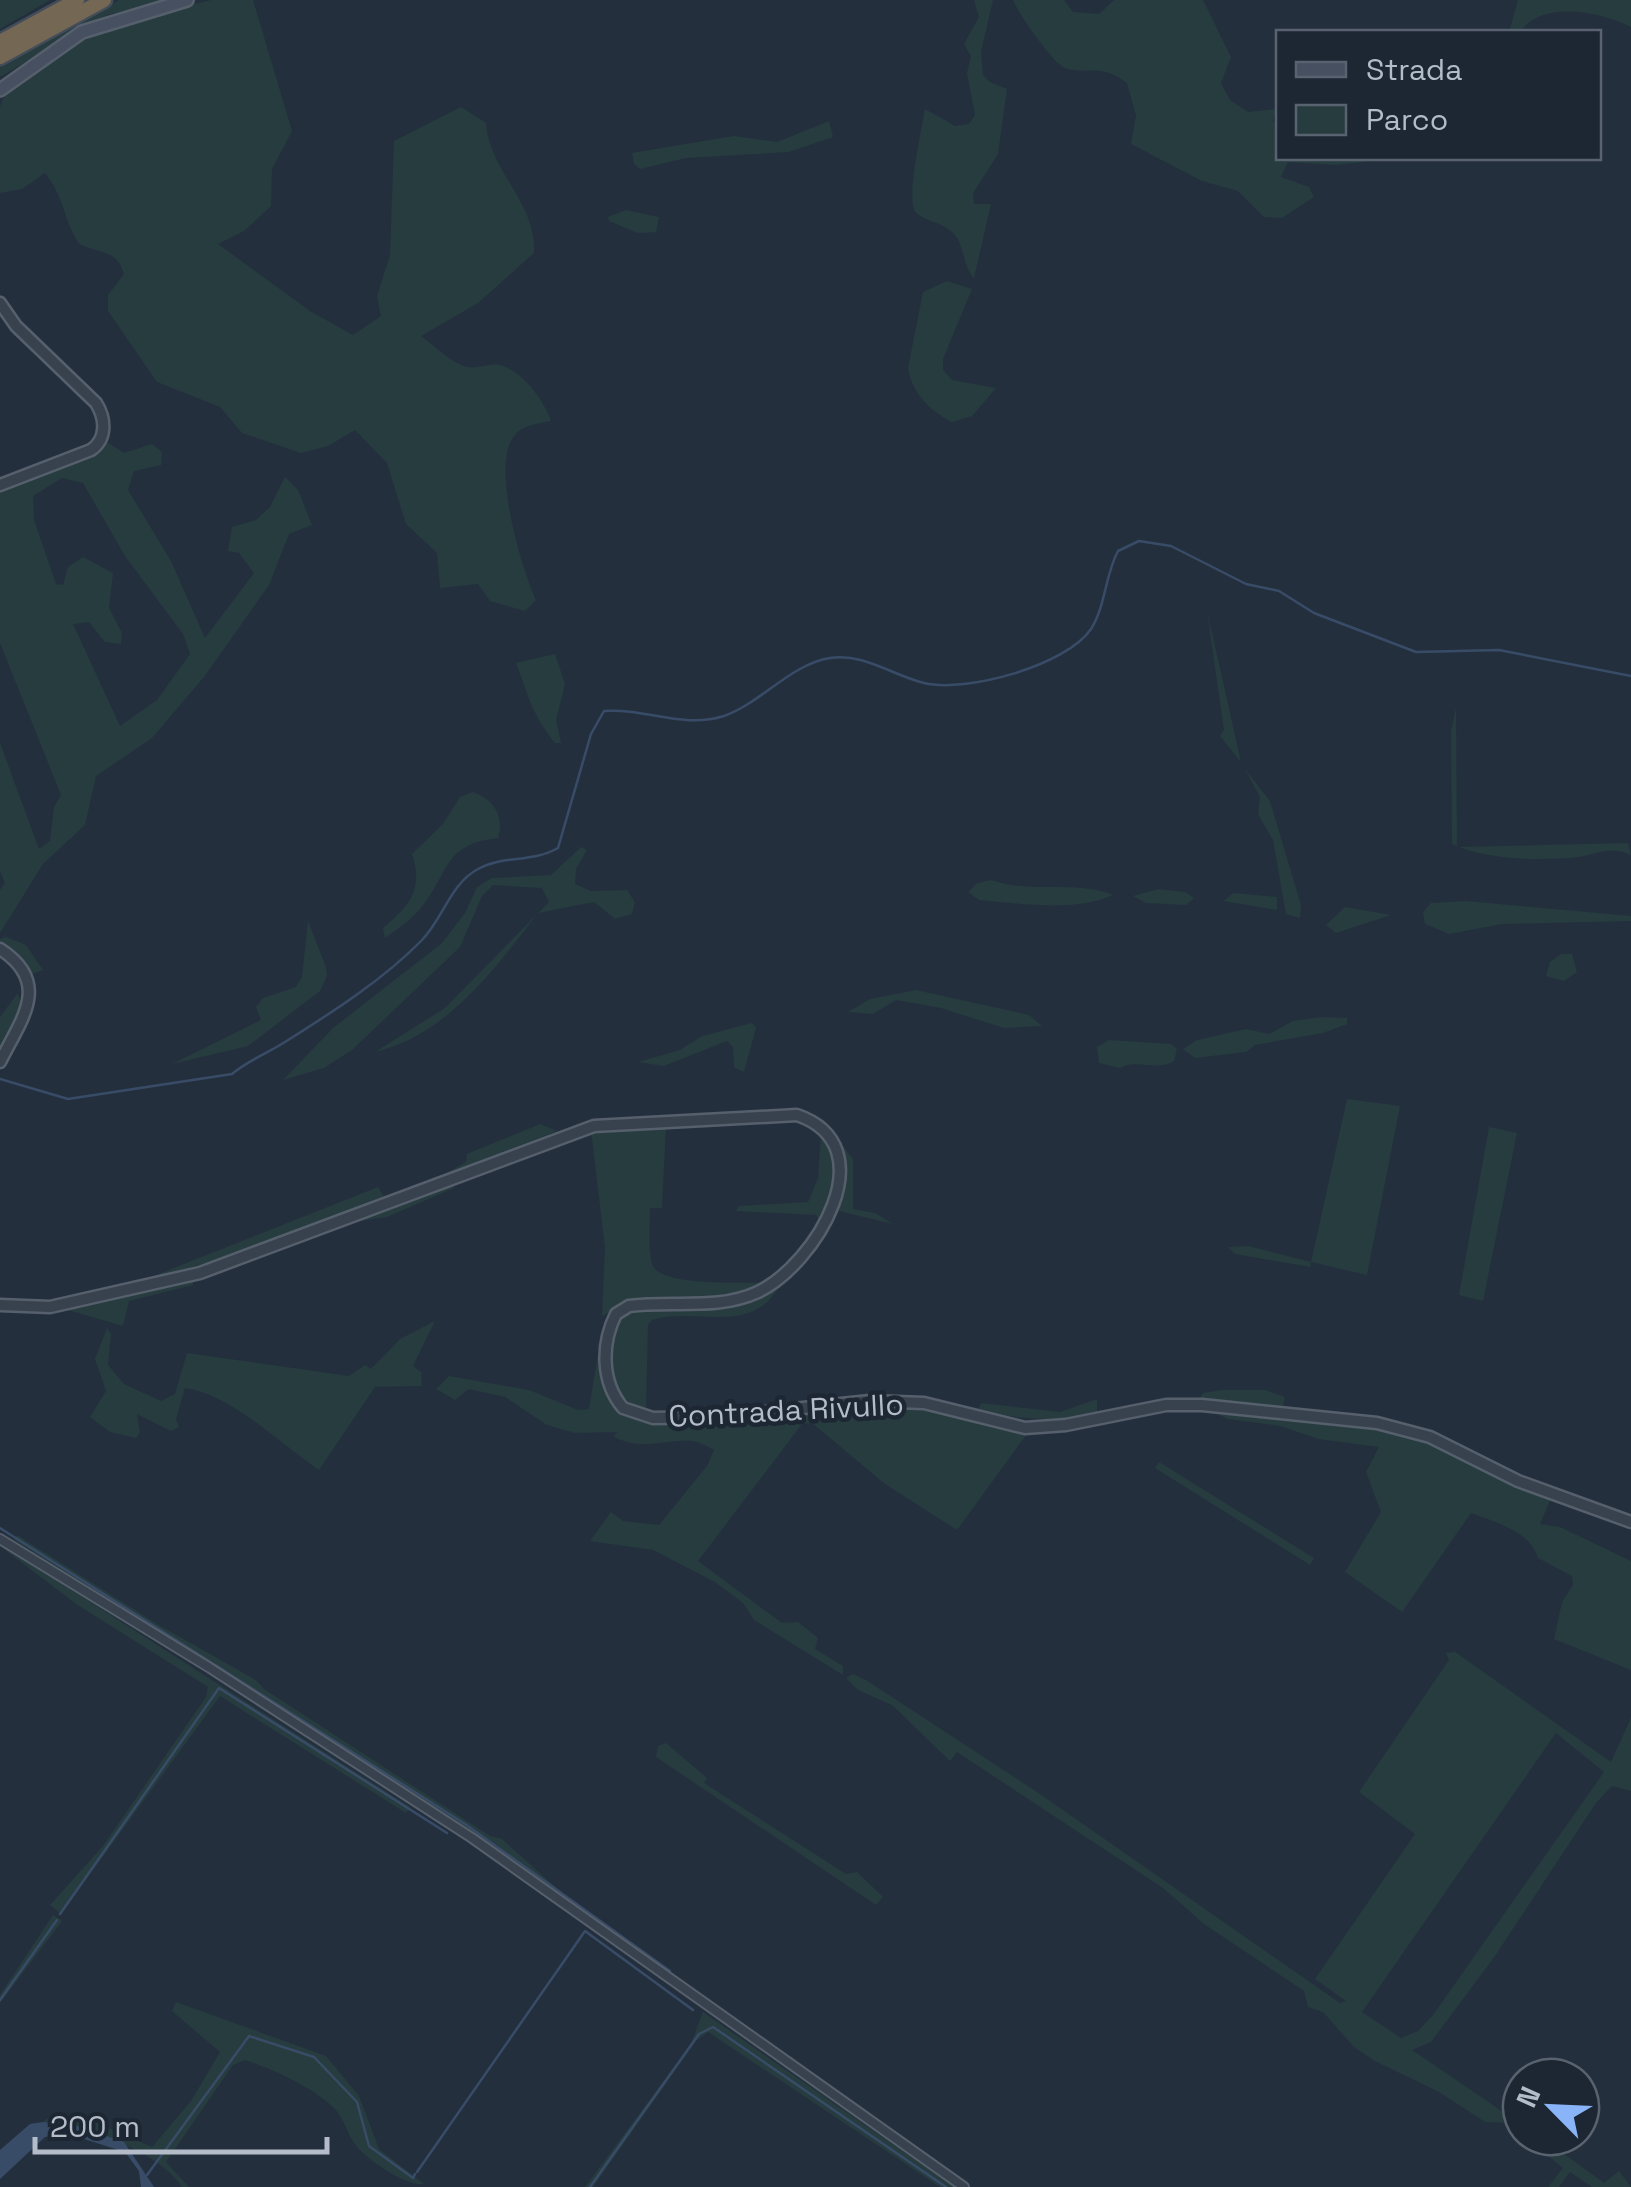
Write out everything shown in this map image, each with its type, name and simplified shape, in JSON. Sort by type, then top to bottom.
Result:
[{"type":"highway","points":[[0,42],[76,0]]},
{"type":"highway","points":[[0,57],[104,0]]},
{"type":"main road","points":[[0,90],[82,32],[187,0]]},
{"type":"street","points":[[0,303],[16,326],[96,403],[104,419],[101,439],[90,450],[0,485]]},
{"type":"street","points":[[0,949],[26,970],[30,982],[26,1009],[0,1062]]},
{"type":"street","name":"Contrada Rivullo","points":[[0,1305],[50,1308],[200,1272],[582,1128],[797,1115],[818,1122],[831,1134],[841,1174],[834,1206],[786,1272],[760,1291],[733,1301],[629,1306],[616,1314],[606,1346],[607,1381],[623,1408],[653,1418],[718,1418],[870,1401],[906,1402],[961,1409],[1025,1428],[1066,1425],[1166,1404],[1377,1423],[1430,1437],[1518,1481],[1631,1522]]},
{"type":"street","points":[[0,1539],[210,1668],[472,1838],[964,2187]]},
{"type":"green space","points":[[0,0],[50,0],[0,29]]},
{"type":"green space","points":[[119,0],[171,0],[107,15],[0,77],[0,66]]},
{"type":"green space","points":[[211,0],[253,0],[292,131],[272,169],[271,206],[244,231],[218,244],[310,311],[353,335],[381,316],[377,296],[390,255],[394,141],[461,107],[486,123],[495,157],[528,218],[534,253],[478,303],[421,336],[461,365],[499,365],[516,373],[538,395],[551,421],[518,432],[507,456],[507,497],[523,566],[536,600],[525,611],[490,601],[478,584],[440,588],[437,553],[406,524],[387,463],[355,430],[328,446],[301,453],[242,433],[220,407],[157,382],[108,311],[108,295],[124,274],[121,266],[112,256],[79,244],[45,173],[22,189],[0,193],[0,107],[12,87],[33,68],[93,37]]},
{"type":"green space","points":[[974,0],[993,0],[981,52],[983,75],[1007,89],[998,154],[973,193],[974,204],[991,204],[974,278],[955,235],[915,211],[912,192],[925,109],[955,126],[969,124],[975,115],[967,73],[971,56],[964,44],[979,17]]},
{"type":"green space","points":[[1013,0],[1064,0],[1073,12],[1099,14],[1114,0],[1203,0],[1231,57],[1221,83],[1230,100],[1248,112],[1276,109],[1273,121],[1276,160],[1382,160],[1336,165],[1288,162],[1281,177],[1309,187],[1314,197],[1282,218],[1264,217],[1238,191],[1202,181],[1131,144],[1136,115],[1127,83],[1109,73],[1060,65]]},
{"type":"green space","points":[[1518,0],[1631,0],[1631,27],[1588,13],[1556,12],[1542,15],[1522,30],[1510,30]]},
{"type":"green space","points":[[829,121],[833,137],[789,152],[686,158],[640,169],[634,164],[632,153],[734,136],[777,142]]},
{"type":"green space","points":[[626,210],[659,217],[656,232],[638,233],[609,221],[608,217]]},
{"type":"green space","points":[[947,281],[972,289],[943,359],[943,370],[952,380],[996,388],[972,416],[952,422],[923,400],[908,368],[923,292]]},
{"type":"green space","points":[[104,440],[124,453],[152,444],[162,452],[161,465],[134,471],[128,490],[171,561],[205,638],[254,573],[239,553],[228,551],[232,527],[256,520],[270,507],[285,477],[298,490],[312,525],[289,534],[269,585],[204,677],[152,738],[96,776],[85,825],[43,864],[0,933],[0,890],[5,883],[0,871],[0,743],[39,849],[50,841],[54,807],[61,795],[0,643],[0,487]],"holes":[[[62,478],[83,483],[125,556],[183,634],[190,654],[157,700],[120,726],[73,624],[89,622],[105,642],[121,644],[122,633],[109,608],[113,573],[83,557],[68,567],[63,585],[56,584],[34,520],[33,496]]]},
{"type":"green space","points":[[1207,611],[1241,762],[1220,736],[1224,730]]},
{"type":"green space","points":[[555,654],[565,684],[556,720],[561,743],[555,743],[541,723],[516,663]]},
{"type":"green space","points":[[1456,708],[1457,846],[1452,844],[1451,731]]},
{"type":"green space","points":[[1245,769],[1270,801],[1301,905],[1300,918],[1286,914],[1273,840],[1258,814],[1260,797]]},
{"type":"green space","points":[[473,792],[496,809],[500,823],[498,838],[480,841],[457,853],[421,908],[385,938],[383,928],[407,904],[415,887],[412,854],[443,824],[460,797]]},
{"type":"green space","points":[[1628,843],[1631,855],[1607,851],[1570,858],[1525,859],[1460,847]]},
{"type":"green space","points":[[581,847],[587,850],[576,869],[575,884],[591,891],[627,890],[635,902],[632,914],[615,919],[594,902],[538,913],[549,902],[542,888],[493,885],[482,896],[460,947],[352,1050],[324,1068],[283,1080],[333,1028],[442,943],[465,913],[477,887],[492,878],[551,875]]},
{"type":"green space","points":[[991,880],[1021,886],[1083,888],[1113,895],[1082,904],[1048,905],[979,900],[968,892],[977,883]]},
{"type":"green space","points":[[1158,889],[1185,892],[1194,898],[1186,905],[1146,903],[1133,896]]},
{"type":"green space","points":[[1233,893],[1277,897],[1277,910],[1224,901]]},
{"type":"green space","points":[[1466,901],[1631,916],[1631,921],[1502,924],[1449,934],[1425,924],[1423,912],[1431,903]]},
{"type":"green space","points":[[1345,907],[1391,915],[1336,933],[1326,925]]},
{"type":"green space","points":[[537,914],[486,978],[447,1016],[401,1043],[375,1052],[445,1008]]},
{"type":"green space","points":[[308,921],[326,967],[327,976],[320,991],[248,1046],[172,1064],[261,1020],[256,1007],[263,998],[296,987],[302,977]]},
{"type":"green space","points":[[6,937],[26,945],[43,970],[30,975],[0,948],[0,939]]},
{"type":"green space","points":[[1561,954],[1572,954],[1577,972],[1564,981],[1546,976],[1550,962]]},
{"type":"green space","points":[[916,990],[1029,1015],[1042,1026],[1004,1028],[941,1008],[896,1000],[873,1014],[848,1012],[870,999]]},
{"type":"green space","points":[[18,993],[21,1006],[0,1048],[0,1017]]},
{"type":"green space","points":[[1347,1018],[1347,1024],[1323,1033],[1255,1045],[1246,1052],[1195,1058],[1183,1049],[1197,1040],[1246,1029],[1269,1034],[1293,1021]]},
{"type":"green space","points":[[752,1023],[756,1028],[744,1072],[734,1067],[733,1047],[727,1041],[664,1066],[638,1062],[680,1050],[702,1036]]},
{"type":"green space","points":[[1109,1040],[1171,1044],[1177,1049],[1174,1061],[1167,1064],[1120,1068],[1099,1063],[1097,1047]]},
{"type":"green space","points":[[1347,1099],[1400,1106],[1367,1275],[1311,1262]]},
{"type":"green space","points":[[540,1124],[557,1131],[447,1173],[466,1162],[467,1154]]},
{"type":"green space","points":[[666,1125],[662,1208],[650,1208],[652,1264],[670,1277],[685,1280],[765,1283],[726,1297],[642,1303],[602,1316],[605,1248],[591,1130]]},
{"type":"green space","points":[[1489,1127],[1517,1133],[1483,1301],[1459,1295]]},
{"type":"green space","points":[[821,1135],[832,1156],[835,1178],[819,1220],[816,1215],[736,1211],[739,1206],[808,1202],[818,1178]]},
{"type":"green space","points":[[839,1141],[853,1159],[853,1209],[875,1213],[893,1224],[839,1211],[844,1176]]},
{"type":"green space","points":[[452,1180],[454,1188],[387,1217],[340,1224]]},
{"type":"green space","points":[[378,1187],[384,1196],[325,1220],[237,1253],[146,1279]]},
{"type":"green space","points":[[1248,1246],[1311,1262],[1310,1267],[1235,1254],[1228,1247]]},
{"type":"green space","points":[[193,1276],[193,1285],[129,1301],[123,1326],[68,1310]]},
{"type":"green space","points":[[779,1287],[767,1302],[738,1316],[652,1320],[648,1325],[646,1411],[622,1396],[612,1373],[611,1359],[617,1318],[632,1310],[739,1304]]},
{"type":"green space","points":[[435,1321],[413,1366],[421,1372],[422,1386],[375,1387],[319,1470],[238,1410],[203,1392],[185,1388],[176,1419],[179,1427],[171,1431],[137,1414],[140,1432],[136,1438],[110,1432],[90,1417],[106,1391],[95,1359],[107,1328],[111,1334],[108,1365],[124,1384],[161,1401],[175,1394],[187,1353],[349,1376],[365,1365],[371,1369],[400,1339]]},
{"type":"green space","points":[[598,1354],[609,1393],[621,1407],[640,1418],[872,1405],[947,1412],[1029,1431],[957,1530],[885,1484],[812,1423],[802,1424],[698,1561],[782,1623],[798,1622],[818,1638],[815,1649],[843,1666],[843,1675],[754,1620],[743,1603],[715,1582],[653,1550],[590,1541],[611,1512],[623,1521],[659,1525],[707,1466],[714,1450],[694,1441],[643,1444],[613,1436],[618,1432],[575,1433],[547,1425],[505,1397],[469,1389],[455,1400],[436,1389],[449,1376],[529,1390],[578,1410],[589,1409]]},
{"type":"green space","points":[[1265,1390],[1285,1397],[1283,1406],[1199,1399],[1203,1393]]},
{"type":"green space","points":[[1097,1399],[1097,1414],[1066,1418],[1023,1418],[978,1410],[981,1403],[1060,1412]]},
{"type":"green space","points":[[1204,1408],[1399,1428],[1552,1496],[1540,1524],[1560,1527],[1631,1561],[1631,1670],[1554,1639],[1562,1602],[1573,1585],[1572,1576],[1538,1558],[1520,1534],[1471,1513],[1402,1612],[1345,1572],[1381,1512],[1366,1472],[1379,1447],[1318,1439],[1281,1426],[1228,1419]]},
{"type":"green space","points":[[1159,1462],[1314,1558],[1310,1565],[1155,1468]]},
{"type":"green space","points":[[17,1535],[157,1624],[256,1680],[264,1689],[490,1836],[502,1839],[560,1891],[689,1985],[484,1841],[14,1540]]},
{"type":"green space","points":[[0,1546],[410,1807],[406,1813],[220,1696],[61,1914],[50,1905],[103,1846],[206,1697],[208,1687],[76,1604]]},
{"type":"green space","points":[[1455,1652],[1611,1762],[1631,1718],[1631,1791],[1612,1786],[1596,1803],[1495,1956],[1431,2042],[1412,2050],[1501,2110],[1501,2123],[1485,2122],[1439,2092],[1354,2047],[1323,2012],[1308,2007],[1304,1991],[1204,1924],[1163,1888],[957,1752],[950,1761],[892,1705],[858,1690],[846,1678],[853,1674],[866,1680],[1040,1794],[1340,2003],[1346,2001],[1315,1979],[1415,1834],[1359,1792],[1449,1660],[1446,1653]],"holes":[[[1556,1733],[1604,1772],[1418,2031],[1401,2038],[1362,2012]]]},
{"type":"green space","points":[[666,1743],[707,1778],[704,1783],[846,1874],[857,1872],[883,1897],[876,1905],[656,1757],[658,1746]]},
{"type":"green space","points":[[53,1915],[62,1921],[0,2003],[0,1995]]},
{"type":"green space","points":[[176,2002],[326,2056],[359,2096],[379,2149],[424,2184],[399,2177],[371,2160],[354,2143],[338,2113],[315,2093],[245,2060],[233,2065],[166,2162],[189,2187],[182,2187],[171,2174],[138,2151],[79,2129],[43,2122],[52,2114],[83,2117],[152,2147],[191,2101],[220,2052],[172,2011]]},
{"type":"green space","points":[[703,2012],[954,2187],[940,2187],[708,2032],[696,2041],[593,2187],[585,2187],[691,2044]]},
{"type":"green space","points":[[1550,2157],[1568,2157],[1604,2183],[1619,2171],[1631,2187],[1592,2187],[1570,2172],[1559,2187],[1548,2187],[1563,2168]]},
{"type":"water","points":[[30,2124],[77,2126],[124,2142],[154,2187],[141,2187],[139,2171],[125,2152],[65,2133],[45,2137],[0,2179],[0,2150]]},
{"type":"waterway","points":[[0,1079],[68,1099],[232,1074],[390,969],[429,932],[468,875],[497,862],[538,856],[558,848],[591,734],[604,711],[693,720],[724,716],[802,668],[830,658],[855,659],[924,683],[942,685],[1014,674],[1060,654],[1091,629],[1118,551],[1139,541],[1171,546],[1246,584],[1279,591],[1314,613],[1416,652],[1499,650],[1631,676]]},
{"type":"waterway","points":[[0,1528],[465,1824],[670,1971]]},
{"type":"waterway","points":[[60,1914],[219,1688],[447,1833]]},
{"type":"waterway","points":[[0,2000],[57,1920]]},
{"type":"waterway","points":[[417,2172],[585,1931],[693,2010]]},
{"type":"waterway","points":[[590,2187],[699,2034],[713,2027],[946,2187]]},
{"type":"waterway","points":[[147,2175],[249,2036],[314,2057],[357,2102],[369,2146],[413,2178],[415,2174]]}]
